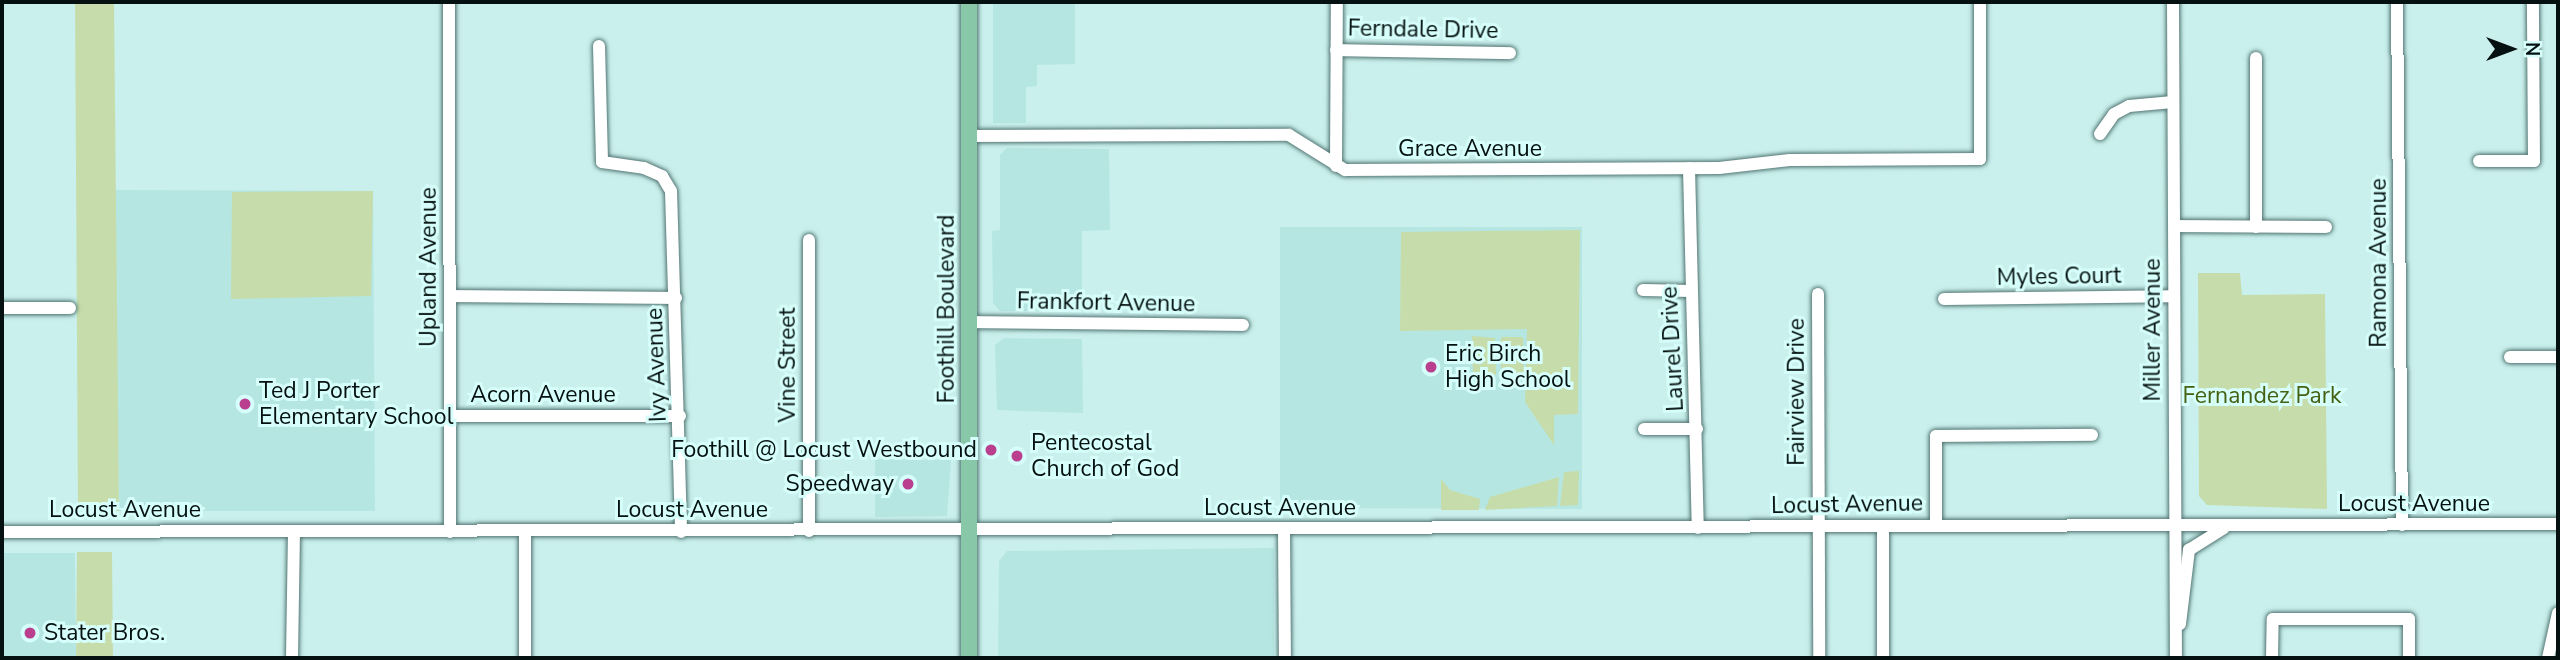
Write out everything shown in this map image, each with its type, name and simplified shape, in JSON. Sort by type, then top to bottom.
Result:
[{"type":"main road","name":"Foothill Boulevard","points":[[969,2],[970,658]]},
{"type":"street","name":"Upland Avenue","points":[[449,2],[450,531]]},
{"type":"street","points":[[1336,166],[1337,2]]},
{"type":"street","name":"Grace Avenue","points":[[1336,166],[1689,168],[1790,160],[1980,159],[1980,2]]},
{"type":"street","name":"Miller Avenue","points":[[2172,2],[2176,652]]},
{"type":"street","name":"Ramona Avenue","points":[[2397,2],[2402,525]]},
{"type":"street","points":[[2479,161],[2534,161],[2533,2]]},
{"type":"street","name":"Ivy Avenue","points":[[599,46],[602,162],[662,176],[671,191],[676,240],[681,531]]},
{"type":"street","name":"Ferndale Drive","points":[[1336,50],[1510,53]]},
{"type":"street","points":[[2256,58],[2256,227]]},
{"type":"street","points":[[2100,134],[2114,114],[2129,106],[2174,102]]},
{"type":"street","points":[[970,136],[1289,135],[1336,166]]},
{"type":"street","name":"Laurel Drive","points":[[1689,168],[1698,527]]},
{"type":"street","points":[[2175,226],[2326,227]]},
{"type":"street","name":"Vine Street","points":[[809,240],[809,531]]},
{"type":"street","points":[[1643,290],[1690,291]]},
{"type":"street","name":"Fairview Drive","points":[[1818,295],[1819,658]]},
{"type":"street","points":[[451,296],[676,298]]},
{"type":"street","name":"Myles Court","points":[[1944,299],[2174,296]]},
{"type":"street","points":[[2,308],[70,308]]},
{"type":"street","name":"Frankfort Avenue","points":[[969,322],[1243,325]]},
{"type":"street","points":[[2510,357],[2558,357]]},
{"type":"street","name":"Acorn Avenue","points":[[449,416],[680,416]]},
{"type":"street","points":[[1644,429],[1697,429]]},
{"type":"street","points":[[1936,525],[1936,436],[2092,435]]},
{"type":"street","name":"Locust Avenue","points":[[2,532],[2558,524]]},
{"type":"street","points":[[2176,652],[2189,550],[2203,536],[2233,525]]},
{"type":"street","points":[[1883,526],[1883,658]]},
{"type":"street","points":[[1284,528],[1285,658]]},
{"type":"street","points":[[292,658],[294,531]]},
{"type":"street","points":[[525,531],[525,658]]},
{"type":"street","points":[[2548,658],[2558,613]]},
{"type":"street","points":[[2272,658],[2273,619],[2409,619],[2409,658]]},
{"type":"shaded area","points":[[993,2],[1075,2],[1075,64],[1037,65],[1037,86],[1026,87],[1026,123],[993,123]]},
{"type":"shaded area","points":[[1007,148],[1109,149],[1110,230],[1082,231],[1082,311],[1000,311],[993,303],[992,231],[1000,230],[1000,155]]},
{"type":"shaded area","name":"Ted J Porter Elementary School","points":[[113,190],[373,191],[375,511],[119,511]]},
{"type":"shaded area","name":"Eric Birch High School","points":[[1280,227],[1582,227],[1582,509],[1280,508]]},
{"type":"shaded area","points":[[1004,338],[1082,339],[1083,413],[997,410],[995,345]]},
{"type":"shaded area","points":[[875,459],[951,460],[947,516],[875,517]]},
{"type":"shaded area","points":[[1274,548],[1274,658],[998,658],[999,561],[1007,551]]},
{"type":"shaded area","points":[[2,553],[75,553],[76,658],[2,658]]},
{"type":"green space","points":[[75,2],[114,2],[119,511],[78,509]]},
{"type":"green space","points":[[373,191],[371,296],[231,299],[232,192]]},
{"type":"green space","points":[[1580,230],[1578,414],[1554,415],[1554,445],[1525,402],[1527,329],[1400,331],[1401,232]]},
{"type":"green space","name":"Fernandez Park","points":[[2198,273],[2240,273],[2242,295],[2325,294],[2327,509],[2207,505],[2199,496]]},
{"type":"green space","points":[[1472,336],[1495,338],[1496,375],[1473,375]]},
{"type":"green space","points":[[1501,337],[1523,337],[1524,376],[1501,376]]},
{"type":"green space","points":[[1579,471],[1578,505],[1560,506],[1564,472]]},
{"type":"green space","points":[[1559,477],[1557,506],[1485,510],[1490,497]]},
{"type":"green space","points":[[1441,479],[1450,490],[1480,499],[1479,510],[1441,510]]},
{"type":"green space","points":[[77,552],[112,552],[113,658],[76,658]]},
{"type":"place","name":"Eric Birch High School","points":[[1431,367]]},
{"type":"place","name":"Ted J Porter Elementary School","points":[[245,404]]},
{"type":"place","name":"Foothill @ Locust Westbound","points":[[991,450]]},
{"type":"place","name":"Pentecostal Church of God","points":[[1017,456]]},
{"type":"place","name":"Speedway","points":[[908,484]]},
{"type":"place","name":"Stater Bros.","points":[[30,633]]}]
